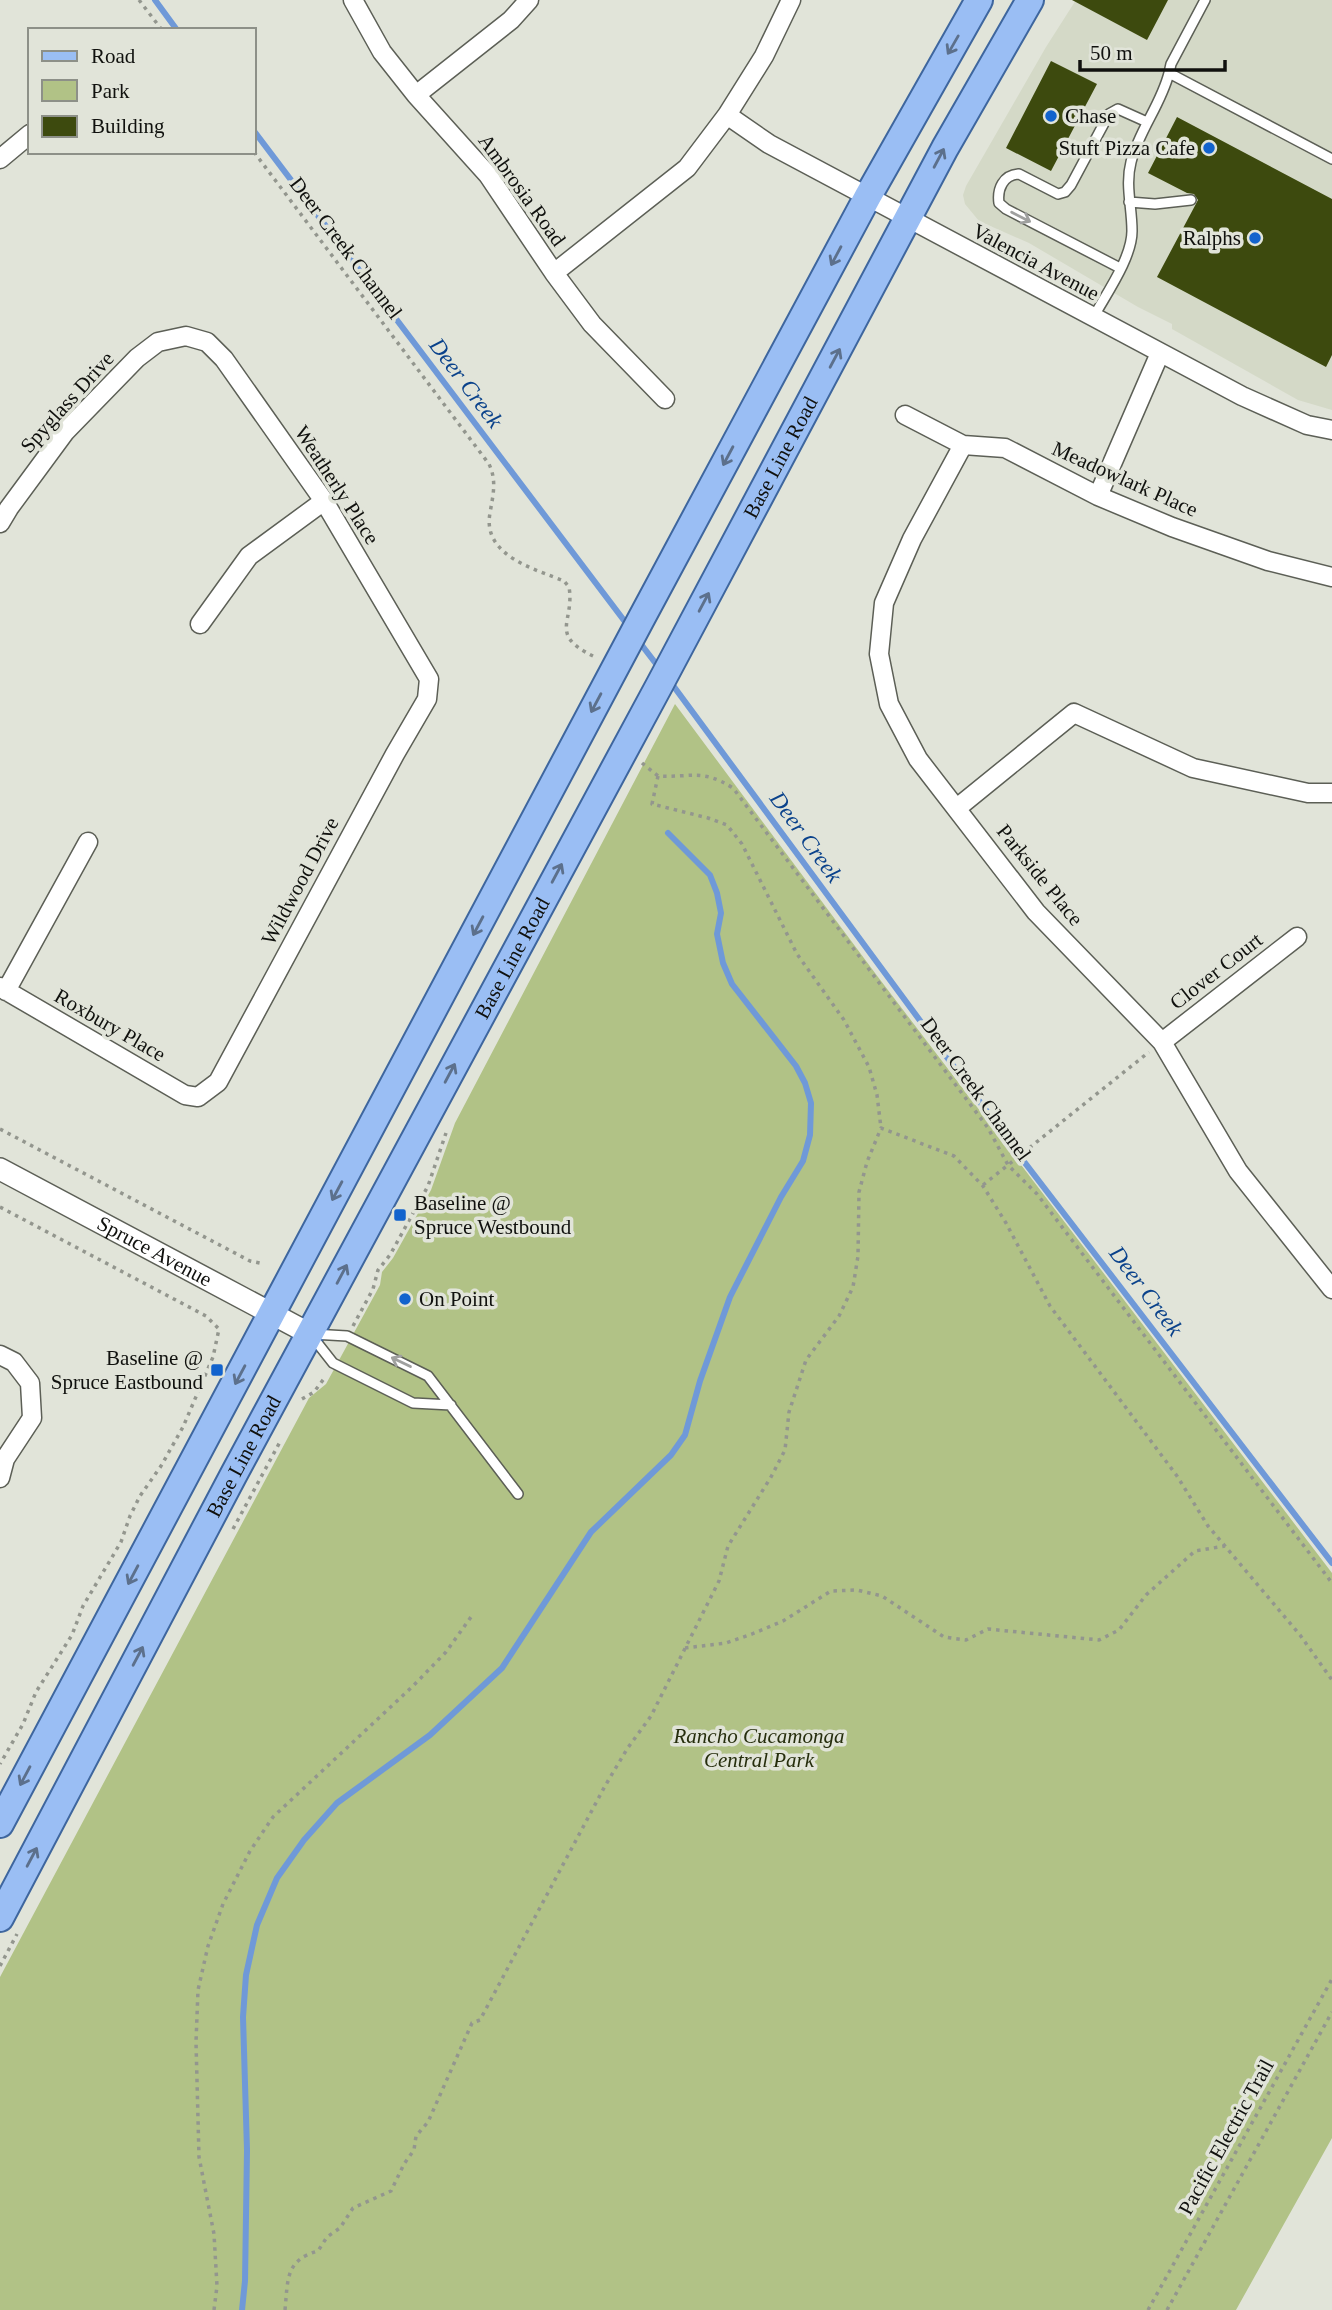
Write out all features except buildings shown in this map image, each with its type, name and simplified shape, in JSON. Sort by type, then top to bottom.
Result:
[{"type":"main road","name":"Base Line Road","points":[[0,1824],[868,196],[979,0]]},
{"type":"main road","name":"Base Line Road","points":[[0,1918],[234,1474],[666,673],[907,218],[1030,0]]},
{"type":"street","name":"Ambrosia Road","points":[[353,0],[382,52],[488,175],[592,324],[665,399]]},
{"type":"street","points":[[416,94],[511,20],[529,0]]},
{"type":"street","points":[[554,273],[687,168],[727,115],[764,56],[791,0]]},
{"type":"street","name":"Valencia Avenue","points":[[727,115],[769,144],[1242,396],[1307,425],[1332,430]]},
{"type":"street","points":[[0,159],[28,136]]},
{"type":"street","name":"Weatherly Place","points":[[186,336],[206,342],[224,359],[324,501],[429,679]]},
{"type":"street","name":"Spyglass Drive","points":[[0,523],[65,432],[137,358],[158,342],[186,336]]},
{"type":"street","points":[[1098,496],[1160,353]]},
{"type":"street","name":"Meadowlark Place","points":[[905,415],[963,445],[1005,448],[1098,496],[1172,527],[1268,561],[1332,577]]},
{"type":"street","name":"Parkside Place","points":[[963,445],[912,540],[884,603],[879,654],[889,705],[918,759],[1036,912],[1162,1042],[1238,1171],[1328,1276]]},
{"type":"street","points":[[200,624],[248,556],[324,501]]},
{"type":"street","name":"Wildwood Drive","points":[[198,1097],[218,1082],[427,699],[429,679]]},
{"type":"street","points":[[957,807],[1074,713],[1193,768],[1308,793],[1332,793]]},
{"type":"street","points":[[3,989],[88,842]]},
{"type":"street","name":"Clover Court","points":[[1162,1042],[1297,937]]},
{"type":"street","name":"Roxbury Place","points":[[3,989],[185,1095],[198,1097]]},
{"type":"street","name":"Spruce Avenue","points":[[0,1169],[310,1334]]},
{"type":"street","points":[[0,1355],[14,1362],[30,1383],[32,1418],[5,1459],[0,1478]]},
{"type":"lane","points":[[1093,318],[1120,268],[1131,240],[1128,182],[1130,164],[1164,90],[1171,64],[1205,0]]},
{"type":"lane","points":[[1169,73],[1332,159]]},
{"type":"lane","points":[[1120,268],[999,203],[998,194],[1001,185],[1013,174],[1019,174],[1058,194],[1065,192],[1109,114],[1118,109],[1147,122]]},
{"type":"lane","points":[[1129,202],[1154,204],[1191,200]]},
{"type":"lane","points":[[310,1334],[333,1363],[413,1403],[451,1405]]},
{"type":"lane","points":[[310,1334],[347,1336],[428,1376],[518,1494]]},
{"type":"path","points":[[139,0],[160,28]]},
{"type":"path","name":"Deer Creek Channel","points":[[256,154],[489,464],[495,485],[489,517],[496,542],[513,560],[565,581],[569,587],[566,629],[568,638],[593,656]]},
{"type":"path","points":[[636,775],[646,754]]},
{"type":"path","points":[[285,2310],[289,2271],[303,2255],[318,2250],[327,2237],[340,2228],[353,2208],[391,2191],[414,2150],[416,2136],[428,2122],[472,2023],[480,2020],[606,1786],[627,1749],[651,1716],[719,1581],[727,1546],[785,1450],[789,1412],[806,1360],[839,1317],[853,1287],[858,1256],[859,1192],[867,1162],[881,1128],[877,1095],[869,1067],[844,1020],[797,954],[742,844],[727,825],[652,804],[658,776],[642,763]]},
{"type":"path","name":"Deer Creek Channel","points":[[658,776],[695,774],[720,780],[733,788],[988,1128],[1008,1166],[1037,1194],[1332,1584]]},
{"type":"path","points":[[983,1186],[1162,1042]]},
{"type":"path","points":[[361,1309],[373,1289],[378,1270],[390,1255],[428,1186],[448,1128]]},
{"type":"path","points":[[881,1128],[954,1156],[983,1186],[1050,1306],[1177,1476],[1208,1526],[1300,1635],[1332,1680]]},
{"type":"path","points":[[0,1129],[250,1261],[264,1264]]},
{"type":"path","points":[[0,1207],[206,1315],[219,1329],[213,1357],[183,1427],[140,1496],[121,1542],[92,1588],[72,1635],[36,1692],[23,1724],[0,1764]]},
{"type":"path","points":[[303,1397],[322,1384]]},
{"type":"path","points":[[685,1648],[726,1643],[783,1621],[831,1591],[857,1590],[882,1596],[944,1637],[966,1640],[988,1629],[1099,1640],[1119,1630],[1146,1595],[1195,1551],[1225,1546]]},
{"type":"path","points":[[214,2310],[217,2286],[214,2234],[199,2157],[196,2042],[198,1990],[215,1925],[250,1851],[273,1817],[413,1686],[446,1652],[471,1617]]},
{"type":"path","name":"Pacific Electric Trail","points":[[1148,2310],[1332,1979]]},
{"type":"path","name":"Pacific Electric Trail","points":[[1167,2310],[1332,2012]]},
{"type":"shaded area","points":[[1076,0],[1332,0],[1332,410],[1298,400],[1172,329],[1172,324],[1029,243],[979,221],[965,204],[963,195],[966,186]]},
{"type":"green space","name":"Rancho Cucamonga Central Park","points":[[675,704],[878,977],[1332,1573],[1332,2138],[1236,2310],[0,2310],[0,1977],[309,1398],[326,1384],[380,1285],[382,1272],[393,1258],[431,1190],[455,1123]]},
{"type":"waterway","name":"Deer Creek","points":[[155,0],[176,28]]},
{"type":"waterway","name":"Deer Creek","points":[[256,134],[629,627]]},
{"type":"waterway","name":"Deer Creek","points":[[637,639],[660,669]]},
{"type":"waterway","name":"Deer Creek","points":[[669,680],[1022,1159],[1332,1563]]},
{"type":"waterway","points":[[242,2310],[247,2150],[243,2017],[246,1975],[257,1925],[277,1878],[304,1840],[337,1803],[430,1735],[502,1668],[591,1532],[671,1455],[685,1435],[700,1381],[730,1297],[781,1197],[803,1161],[810,1135],[811,1103],[805,1083],[796,1066],[732,984],[723,963],[717,934],[721,913],[710,875],[668,833]]},
{"type":"place","name":"Chase","points":[[1051,116]]},
{"type":"place","name":"Stuft Pizza Cafe","points":[[1209,148]]},
{"type":"place","name":"Ralphs","points":[[1255,238]]},
{"type":"place","name":"Baseline @ Spruce Westbound","points":[[400,1215]]},
{"type":"place","name":"On Point","points":[[405,1299]]},
{"type":"place","name":"Baseline @ Spruce Eastbound","points":[[217,1370]]}]
